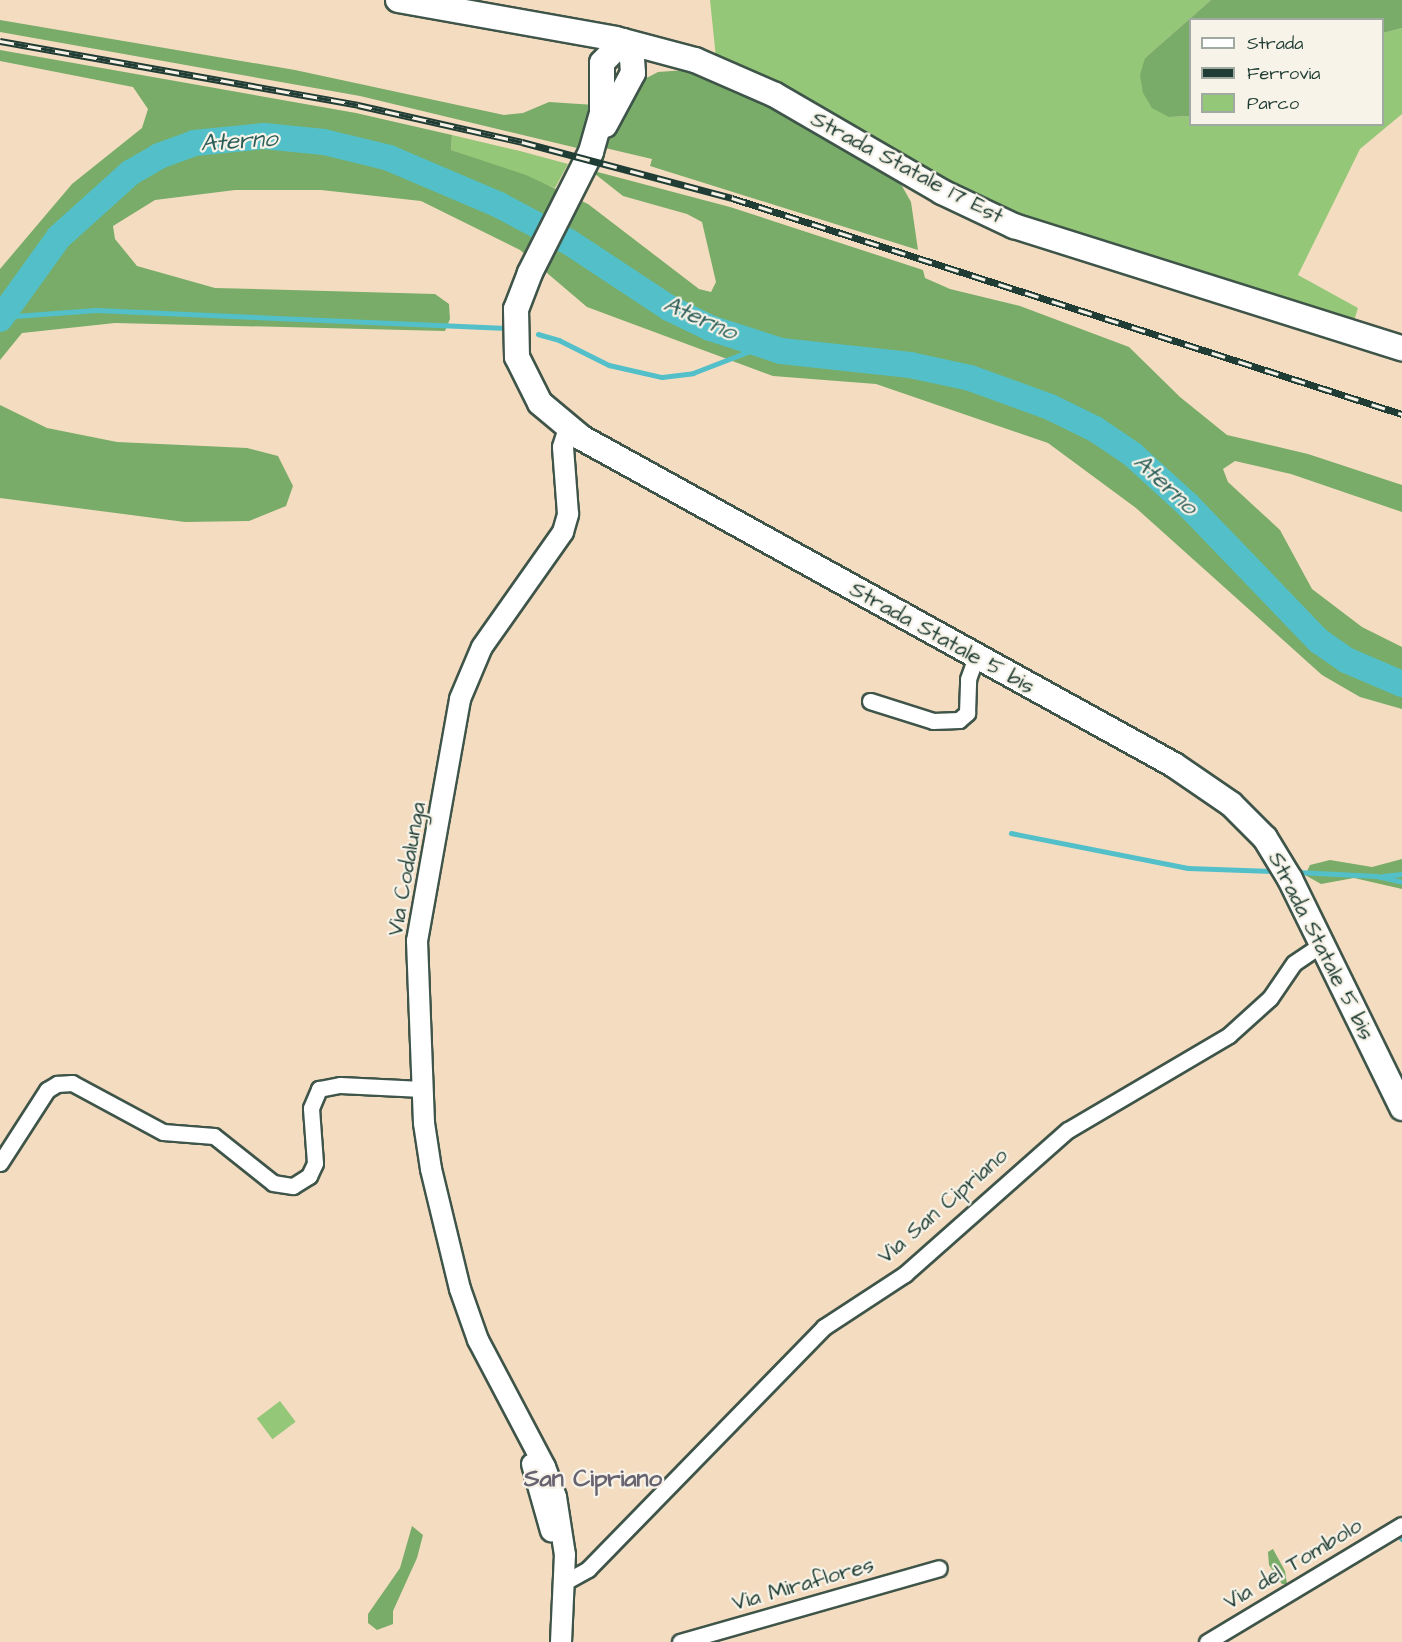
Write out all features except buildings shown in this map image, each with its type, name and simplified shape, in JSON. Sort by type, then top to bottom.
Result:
[{"type":"main road","name":"Strada Statale 17 Est","points":[[398,0],[623,41],[695,60],[775,95],[942,192],[1014,226],[1402,348]]},
{"type":"main road","points":[[556,29],[589,55],[602,80]]},
{"type":"main road","name":"Strada Statale 5 bis","points":[[567,203],[597,136],[605,58],[623,41],[634,66],[626,88],[567,203],[530,273],[514,324],[518,357],[540,403],[569,429],[1174,765],[1231,804],[1277,856],[1324,943],[1402,1108]]},
{"type":"main road","name":"Strada Statale 5 bis","points":[[626,88],[647,70],[695,60]]},
{"type":"street","name":"Via Codalunga","points":[[561,1642],[563,1583],[527,1447],[512,1408],[480,1345],[460,1288],[431,1169],[422,1089],[417,941],[460,699],[482,648],[563,532],[568,514],[563,447],[569,429]]},
{"type":"street","points":[[870,701],[933,721],[959,720],[967,712],[968,679],[976,657]]},
{"type":"street","name":"Via San Cipriano","points":[[563,1583],[588,1569],[824,1327],[905,1274],[1068,1130],[1229,1035],[1270,998],[1294,963],[1324,943]]},
{"type":"street","points":[[0,1163],[47,1090],[57,1084],[72,1083],[163,1131],[214,1136],[268,1180],[289,1187],[305,1179],[315,1163],[310,1108],[319,1089],[340,1085],[422,1089]]},
{"type":"street","name":"Via del Tombolo","points":[[1207,1642],[1402,1525]]},
{"type":"street","name":"Via Miraflores","points":[[680,1642],[939,1568]]},
{"type":"green space","points":[[710,0],[1211,0],[1145,58],[1169,117],[1189,116],[1189,126],[1384,126],[1384,33],[1402,28],[1402,114],[1360,149],[1298,275],[1358,308],[1353,324],[1018,219],[716,58]]},
{"type":"green space","points":[[1211,0],[1402,0],[1402,28],[1384,33],[1384,18],[1191,18]]},
{"type":"green space","points":[[1189,19],[1189,116],[1169,117],[1152,108],[1143,93],[1140,75],[1145,58]]},
{"type":"green space","points":[[0,20],[295,70],[504,115],[523,113],[549,102],[595,105],[658,72],[686,70],[709,76],[773,107],[881,166],[902,186],[911,202],[918,250],[650,166],[652,159],[601,147],[598,153],[360,96],[0,32]]},
{"type":"green space","points":[[0,50],[356,113],[452,135],[451,150],[526,175],[588,204],[699,289],[711,292],[716,282],[702,222],[687,214],[623,196],[590,170],[730,207],[923,270],[925,278],[950,289],[1020,306],[1129,347],[1180,397],[1227,435],[1308,454],[1402,485],[1402,512],[1291,474],[1235,461],[1223,469],[1228,482],[1280,530],[1312,589],[1362,627],[1402,647],[1402,709],[1360,697],[1322,675],[1136,508],[1048,443],[876,384],[773,376],[587,307],[520,250],[421,201],[321,190],[235,190],[155,200],[113,226],[115,239],[137,266],[215,288],[435,294],[449,304],[450,319],[445,331],[115,323],[22,333],[0,360],[0,269],[72,184],[142,128],[148,109],[133,87],[0,61]]},
{"type":"green space","points":[[452,135],[568,164],[555,188],[451,150]]},
{"type":"green space","points":[[0,405],[47,428],[117,442],[247,448],[278,456],[293,486],[286,506],[249,521],[185,522],[0,498]]},
{"type":"green space","points":[[1402,859],[1402,889],[1354,878],[1321,884],[1305,875],[1310,865],[1330,860],[1372,867]]},
{"type":"green space","points":[[280,1401],[296,1422],[272,1439],[257,1418]]},
{"type":"green space","points":[[412,1526],[423,1535],[417,1558],[393,1611],[393,1624],[377,1630],[368,1623],[368,1614],[400,1568]]},
{"type":"green space","points":[[1273,1549],[1285,1571],[1287,1584],[1282,1584],[1269,1565],[1268,1552]]},
{"type":"waterway","name":"Aterno","points":[[0,319],[59,237],[130,173],[159,156],[194,143],[264,136],[324,142],[389,158],[499,205],[569,242],[669,308],[710,328],[781,351],[910,365],[970,378],[1050,407],[1095,429],[1132,454],[1187,504],[1319,641],[1346,660],[1402,684]]},
{"type":"waterway","points":[[1,317],[96,310],[501,328]]},
{"type":"waterway","points":[[538,334],[559,340],[609,365],[662,377],[693,373],[763,346]]},
{"type":"waterway","points":[[1011,833],[1188,868],[1273,871]]},
{"type":"waterway","points":[[1297,872],[1377,876],[1402,882]]},
{"type":"waterway","points":[[1383,876],[1402,874]]},
{"type":"railway","points":[[0,41],[358,105],[522,142],[732,198],[1402,414]]},
{"type":"district","name":"San Cipriano","points":[[593,1480]]}]
